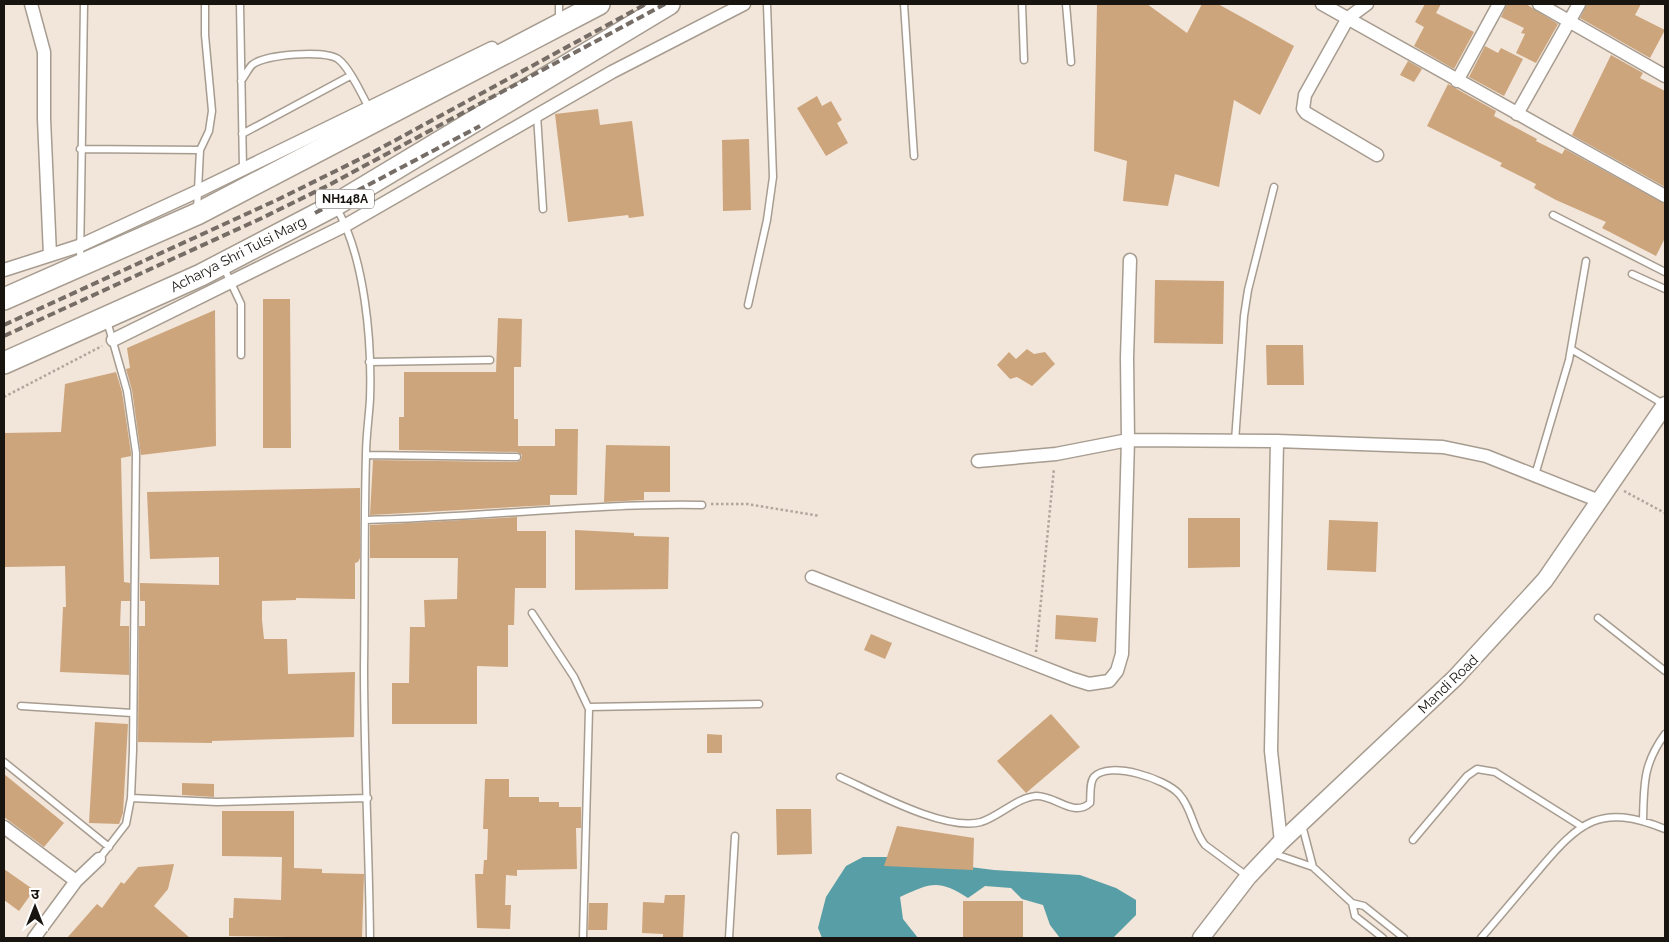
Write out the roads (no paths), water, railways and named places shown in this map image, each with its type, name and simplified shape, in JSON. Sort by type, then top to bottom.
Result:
[{"type":"highway","points":[[4,299],[80,256],[197,214],[599,4]]},
{"type":"highway","name":"Acharya Shri Tulsi Marg","points":[[4,363],[106,318],[227,273],[335,205],[669,4]]},
{"type":"street","points":[[31,4],[44,52],[44,119],[50,255]]},
{"type":"street","points":[[4,270],[50,255],[80,256],[196,192],[369,108],[559,10],[584,4]]},
{"type":"street","points":[[113,340],[227,273],[346,224],[612,72],[744,4]]},
{"type":"street","points":[[1322,4],[1665,196]]},
{"type":"street","points":[[1367,4],[1348,18],[1305,95],[1303,109],[1306,113],[1377,156]]},
{"type":"street","points":[[1457,81],[1499,4]]},
{"type":"street","points":[[1539,4],[1665,76]]},
{"type":"street","points":[[1517,114],[1579,4]]},
{"type":"street","points":[[812,577],[1089,684],[1109,681],[1117,671],[1122,654],[1128,440],[1127,358],[1130,260]]},
{"type":"street","name":"Mandi Road","points":[[1201,938],[1248,877],[1301,823],[1481,651],[1545,580],[1598,500],[1665,405]]},
{"type":"street","points":[[978,461],[1056,454],[1128,440],[1277,441],[1415,446],[1466,450],[1598,500]]},
{"type":"street","points":[[1276,848],[1271,751],[1277,441]]},
{"type":"street","points":[[4,827],[76,881]]},
{"type":"street","points":[[34,938],[76,881],[99,859]]},
{"type":"lane","points":[[80,256],[80,150],[84,4]]},
{"type":"lane","points":[[197,214],[196,192],[200,150],[209,130],[212,111],[205,35],[205,4]]},
{"type":"lane","points":[[240,4],[243,169]]},
{"type":"lane","points":[[748,304],[767,220],[773,177],[767,4]]},
{"type":"lane","points":[[904,4],[914,156]]},
{"type":"lane","points":[[1022,4],[1024,60]]},
{"type":"lane","points":[[1066,4],[1071,62]]},
{"type":"lane","points":[[241,81],[252,65],[268,58],[320,54],[337,58],[369,108]]},
{"type":"lane","points":[[242,134],[350,76]]},
{"type":"lane","points":[[537,115],[543,209]]},
{"type":"lane","points":[[80,150],[200,150]]},
{"type":"lane","points":[[1235,441],[1244,316],[1248,290],[1274,187]]},
{"type":"lane","points":[[335,205],[346,224],[355,251],[363,298],[369,362],[370,398],[366,454],[365,520],[364,700],[368,798],[370,938]]},
{"type":"lane","points":[[1553,215],[1665,272]]},
{"type":"lane","points":[[1535,475],[1571,349],[1586,261]]},
{"type":"lane","points":[[227,273],[241,304],[240,355]]},
{"type":"lane","points":[[1632,274],[1665,289]]},
{"type":"lane","points":[[99,859],[126,824],[131,798],[136,453],[127,391],[106,318]]},
{"type":"lane","points":[[1571,349],[1665,405]]},
{"type":"lane","points":[[369,362],[490,360]]},
{"type":"lane","points":[[366,454],[517,457]]},
{"type":"lane","points":[[365,520],[515,514],[567,508],[702,505]]},
{"type":"lane","points":[[532,613],[574,677],[588,707],[584,938]]},
{"type":"lane","points":[[1598,618],[1665,671]]},
{"type":"lane","points":[[588,707],[760,704]]},
{"type":"lane","points":[[21,706],[132,713]]},
{"type":"lane","points":[[1643,820],[1646,768],[1665,734]]},
{"type":"lane","points":[[4,762],[109,847]]},
{"type":"lane","points":[[1413,840],[1467,776],[1478,769],[1495,772],[1581,826]]},
{"type":"lane","points":[[840,777],[918,812],[957,823],[970,824],[981,822],[1027,798],[1035,796],[1043,796],[1074,808],[1084,808],[1090,804],[1092,780],[1095,776],[1108,772],[1146,776],[1178,792],[1185,801],[1200,838],[1205,845],[1248,877]]},
{"type":"lane","points":[[131,798],[216,802],[368,798]]},
{"type":"lane","points":[[1481,938],[1564,841],[1581,826],[1600,818],[1622,816],[1643,820],[1665,829]]},
{"type":"lane","points":[[1301,823],[1313,867]]},
{"type":"lane","points":[[729,938],[735,836]]},
{"type":"lane","points":[[1276,848],[1313,867],[1352,903],[1364,906],[1404,938]]},
{"type":"lane","points":[[1352,903],[1356,916],[1383,938]]},
{"type":"water","points":[[863,857],[889,857],[994,870],[1080,875],[1116,888],[1136,900],[1136,915],[1113,938],[1060,938],[1050,925],[1043,905],[1022,899],[1011,888],[985,886],[968,898],[949,888],[934,885],[900,897],[903,919],[918,938],[822,938],[818,928],[826,897],[846,866]]},
{"type":"railway","points":[[4,325],[279,199],[370,154],[646,4]]},
{"type":"railway","points":[[4,336],[262,218],[327,186],[665,4]]},
{"type":"railway","points":[[315,213],[480,126]]}]
